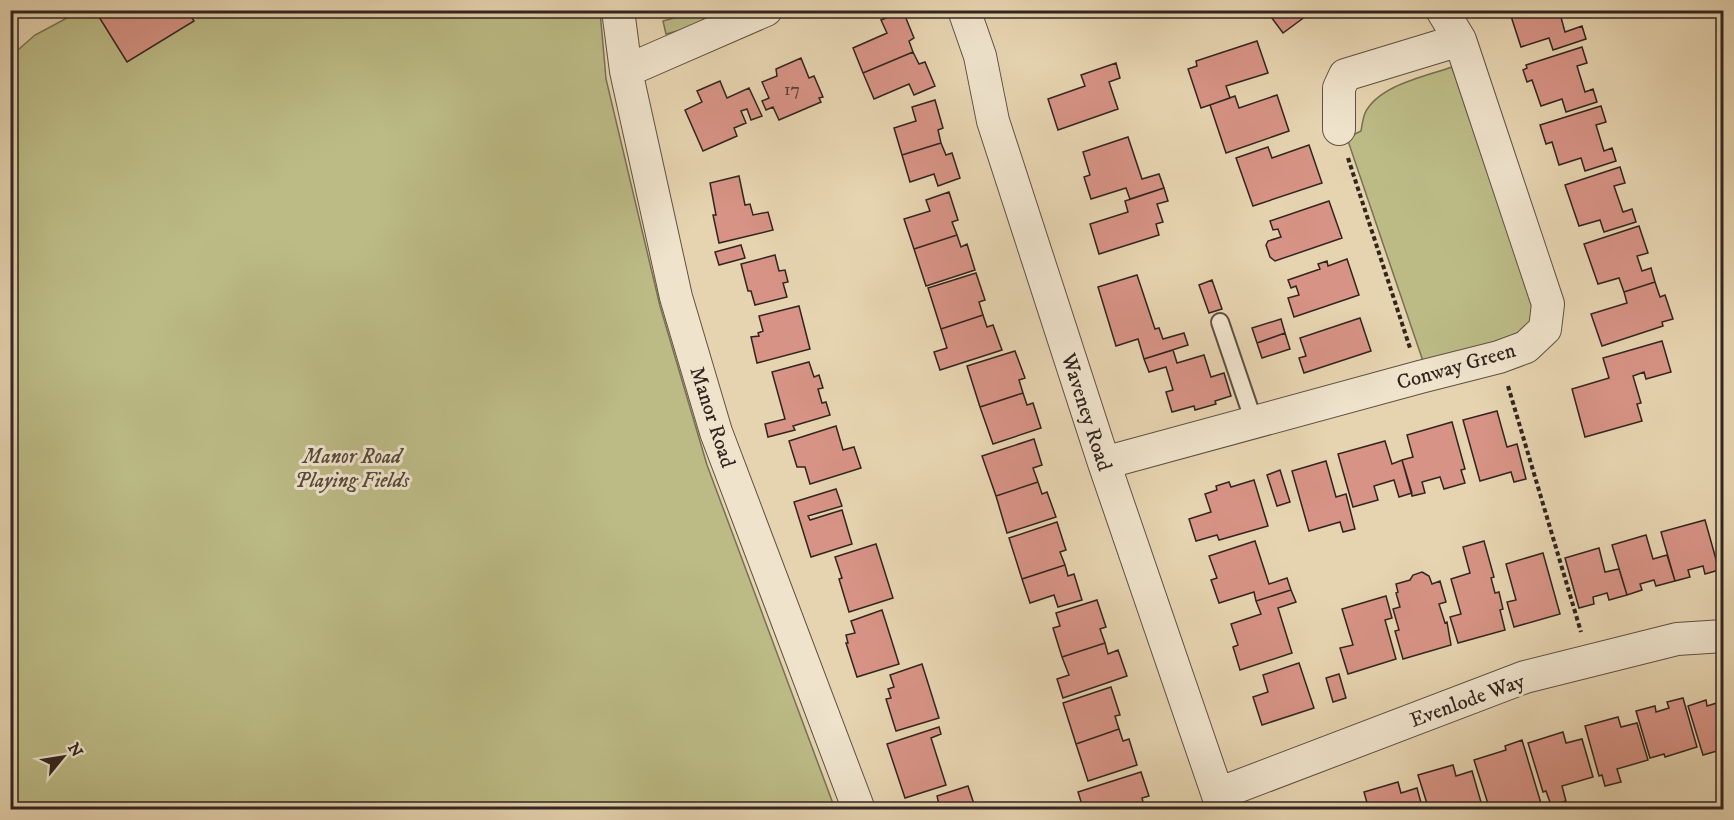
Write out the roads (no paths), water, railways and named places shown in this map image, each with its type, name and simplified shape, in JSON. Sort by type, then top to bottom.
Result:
[{"type":"street","name":"Manor Road","points":[[618,10],[626,71],[676,297],[716,432],[859,810]]},
{"type":"street","points":[[626,71],[766,10]]},
{"type":"street","name":"Waveney Road","points":[[964,10],[980,56],[993,121],[1104,463],[1220,802]]},
{"type":"street","name":"Conway Green","points":[[1104,463],[1499,357],[1526,347],[1545,329],[1548,304],[1460,40],[1442,10]]},
{"type":"street","points":[[1339,129],[1340,88],[1345,75],[1460,40]]},
{"type":"street","name":"Evenlode Way","points":[[1220,802],[1525,677],[1677,639],[1724,636]]},
{"type":"lane","points":[[1220,322],[1254,422]]},
{"type":"park label","name":"Manor Road Playing Fields","points":[[352,468]]}]
